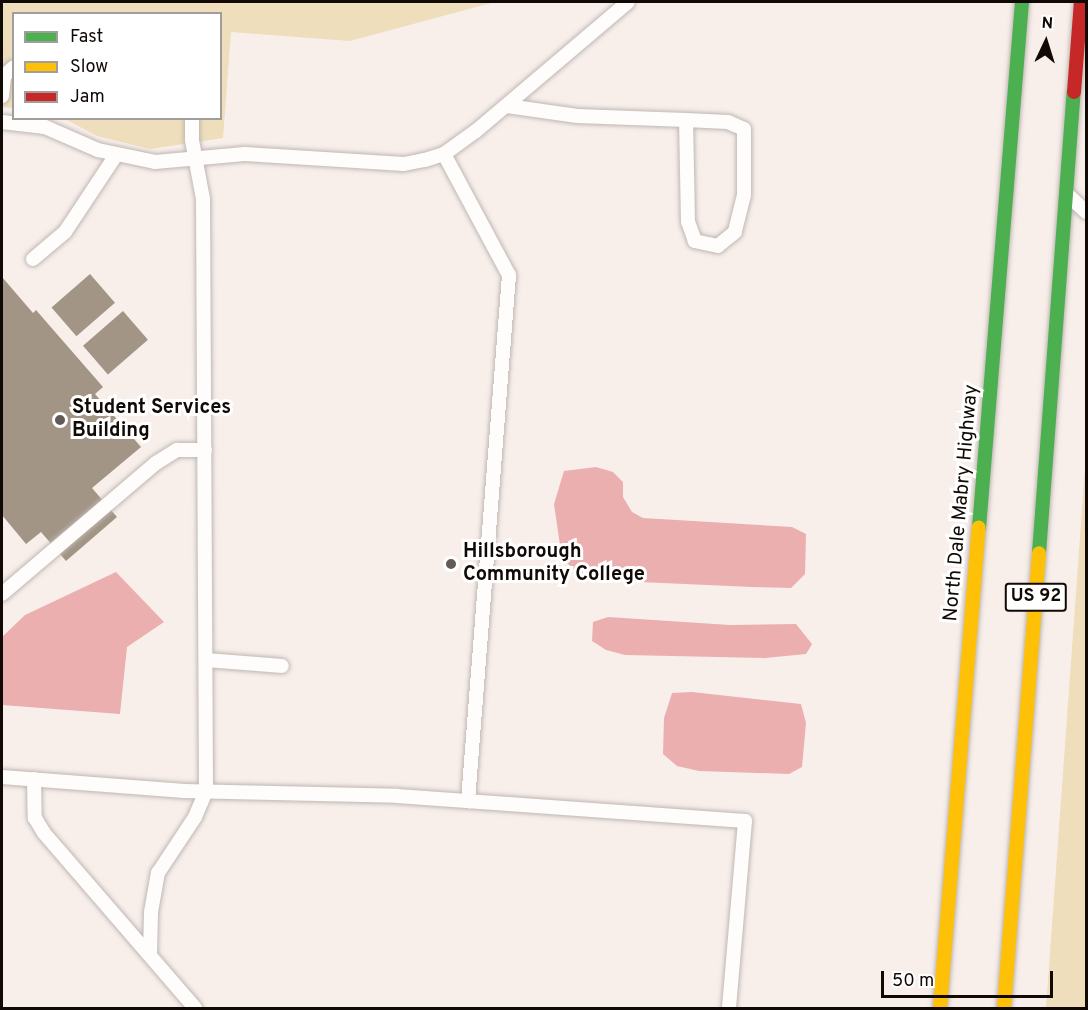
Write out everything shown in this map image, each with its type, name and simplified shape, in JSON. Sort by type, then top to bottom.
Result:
[{"type":"main road","name":"North Dale Mabry Highway","points":[[939,1005],[1022,2]]},
{"type":"main road","name":"US 92","points":[[1005,1006],[1081,2]]},
{"type":"lane","points":[[2,122],[56,130],[82,144],[116,155],[155,162],[196,161],[245,154],[404,164],[444,153],[507,106],[628,2]]},
{"type":"lane","points":[[2,96],[4,76],[12,69]]},
{"type":"lane","points":[[507,106],[577,116],[686,120],[728,122],[744,129],[744,195],[735,232],[718,246],[694,241],[688,222],[686,120]]},
{"type":"lane","points":[[150,954],[151,912],[158,873],[195,817],[206,791],[207,660],[202,199],[192,120]]},
{"type":"lane","points":[[444,153],[509,275],[468,801]]},
{"type":"lane","points":[[33,259],[65,232],[116,155]]},
{"type":"lane","points":[[1066,193],[1086,212]]},
{"type":"lane","points":[[2,594],[156,462],[177,450],[205,450]]},
{"type":"lane","points":[[207,660],[282,666]]},
{"type":"lane","points":[[2,777],[206,791],[468,801],[745,821],[729,1008]]},
{"type":"lane","points":[[34,779],[35,818],[44,833],[195,1008]]},
{"type":"shaded area","points":[[2,2],[495,2],[350,41],[231,32],[223,138],[150,149],[97,136],[67,120],[222,120],[222,12],[12,12],[12,108],[2,107]]},
{"type":"shaded area","points":[[1086,454],[1086,1008],[1046,1008]]},
{"type":"shaded area","points":[[596,467],[613,472],[623,482],[623,497],[632,512],[643,518],[792,527],[806,534],[805,574],[791,588],[640,582],[579,573],[562,559],[554,504],[564,471]]},
{"type":"shaded area","points":[[116,572],[164,622],[127,647],[120,714],[2,705],[2,637],[25,615]]},
{"type":"shaded area","points":[[608,617],[730,625],[796,624],[812,644],[806,654],[765,658],[625,655],[606,650],[592,641],[593,622]]},
{"type":"shaded area","points":[[692,692],[801,704],[806,723],[802,767],[789,774],[699,771],[677,766],[663,754],[664,718],[672,693]]},
{"type":"building","points":[[90,274],[115,303],[76,336],[52,307]]},
{"type":"building","name":"Student Services Building","points":[[2,277],[33,313],[36,310],[103,387],[95,394],[141,447],[92,488],[117,517],[66,561],[41,532],[26,544],[2,515]]},
{"type":"building","points":[[123,311],[148,340],[108,374],[83,346]]},
{"type":"traffic: fast","points":[[979,528],[1022,2]]},
{"type":"traffic: fast","points":[[1039,553],[1074,92]]},
{"type":"traffic: slow","points":[[940,1008],[979,528]]},
{"type":"traffic: slow","points":[[1004,1008],[1039,553]]},
{"type":"traffic: jam","points":[[1074,92],[1081,2]]},
{"type":"place","name":"Student Services Building","points":[[60,420]]},
{"type":"place","name":"Hillsborough Community College","points":[[451,564]]}]
